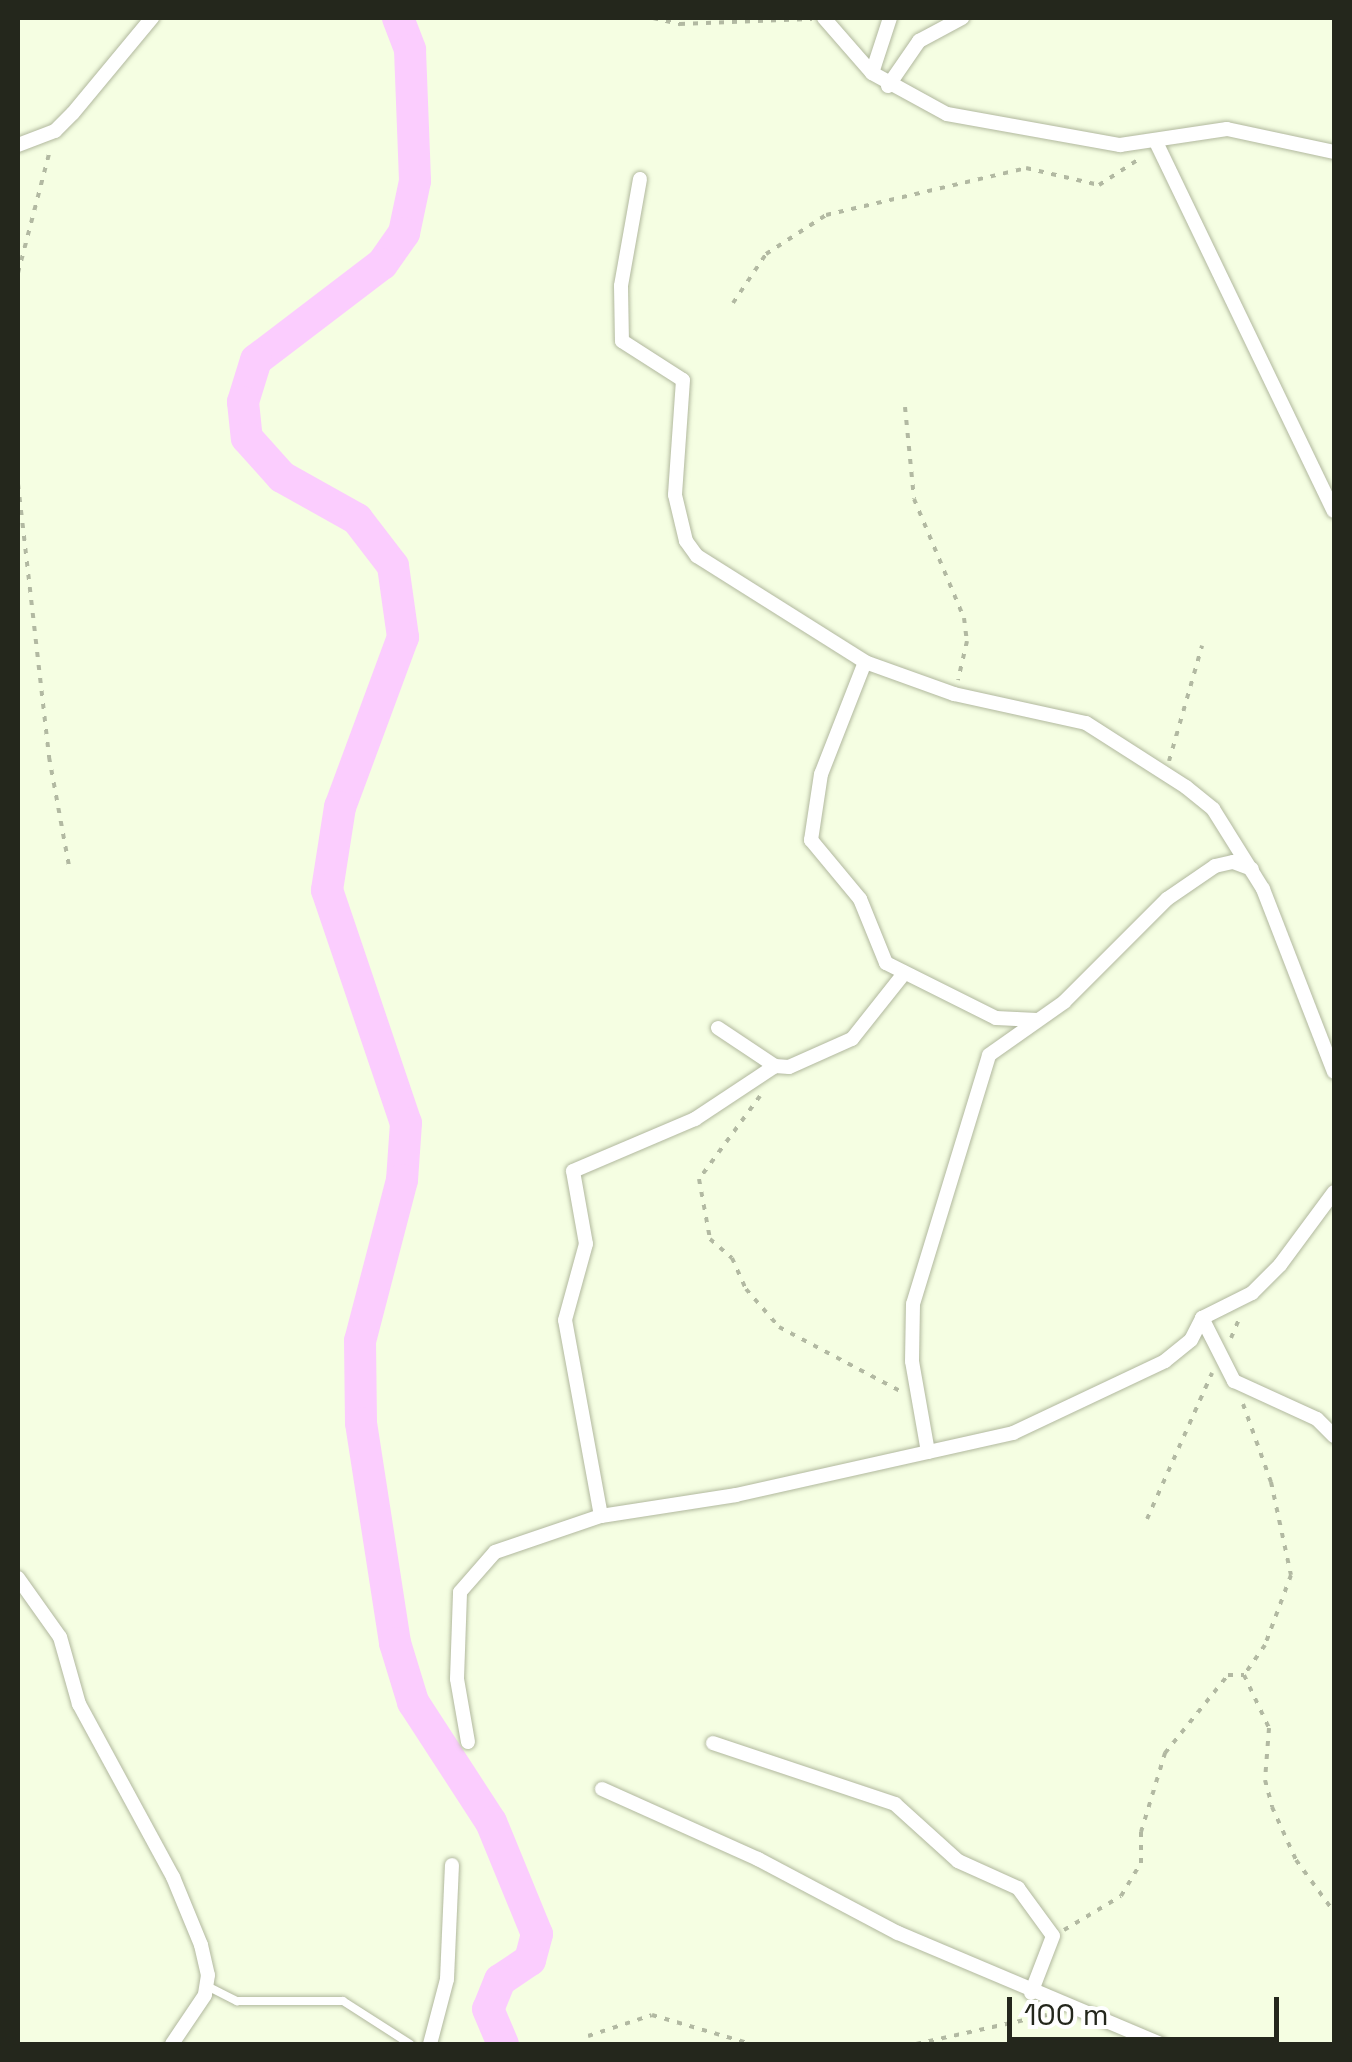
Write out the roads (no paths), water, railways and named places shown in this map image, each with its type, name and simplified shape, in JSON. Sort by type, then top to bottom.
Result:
[{"type":"street","points":[[18,145],[55,130],[152,18]]},
{"type":"street","points":[[825,18],[888,86],[947,114],[1152,145],[1227,130],[1334,152]]},
{"type":"street","points":[[872,73],[890,18]]},
{"type":"street","points":[[888,86],[919,41],[962,18]]},
{"type":"street","points":[[1152,145],[1334,511]]},
{"type":"street","points":[[640,180],[618,316],[622,341],[683,380],[675,495],[686,540],[711,566],[866,662],[954,694],[1022,704],[1086,723],[1213,809],[1252,869],[1334,1072]]},
{"type":"street","points":[[866,662],[821,774],[809,823],[816,848],[860,900],[876,950],[902,976],[996,1018],[1038,1020]]},
{"type":"street","points":[[928,1452],[917,1400],[913,1304],[980,1074],[990,1055],[1038,1020],[1197,878],[1224,863],[1252,869]]},
{"type":"street","points":[[601,1516],[564,1320],[586,1244],[573,1171],[695,1120],[769,1069],[789,1067],[852,1039],[902,976]]},
{"type":"street","points":[[718,1028],[769,1069]]},
{"type":"street","points":[[468,1742],[458,1679],[460,1592],[494,1552],[601,1516],[736,1496],[1013,1432],[1165,1361],[1191,1340],[1202,1318],[1252,1293],[1334,1192]]},
{"type":"street","points":[[1202,1318],[1234,1381],[1317,1420],[1334,1436]]},
{"type":"street","points":[[18,1578],[60,1637],[79,1704],[173,1877],[201,1945],[207,1986],[172,2044]]},
{"type":"street","points":[[713,1743],[894,1804],[958,1861],[1028,1896],[1053,1936],[1031,1993]]},
{"type":"street","points":[[602,1789],[1031,1993],[1161,2044]]},
{"type":"street","points":[[430,2044],[447,1980],[452,1865]]},
{"type":"lane","points":[[207,1986],[238,2000],[343,2002],[410,2044]]},
{"type":"waterway","points":[[398,18],[410,50],[415,181],[404,233],[382,264],[256,360],[243,402],[247,438],[282,477],[357,519],[393,566],[403,637],[340,807],[327,890],[406,1123],[402,1180],[360,1341],[361,1423],[395,1643],[413,1702],[491,1822],[537,1934],[530,1960],[500,1980],[488,2009],[503,2044]]}]
